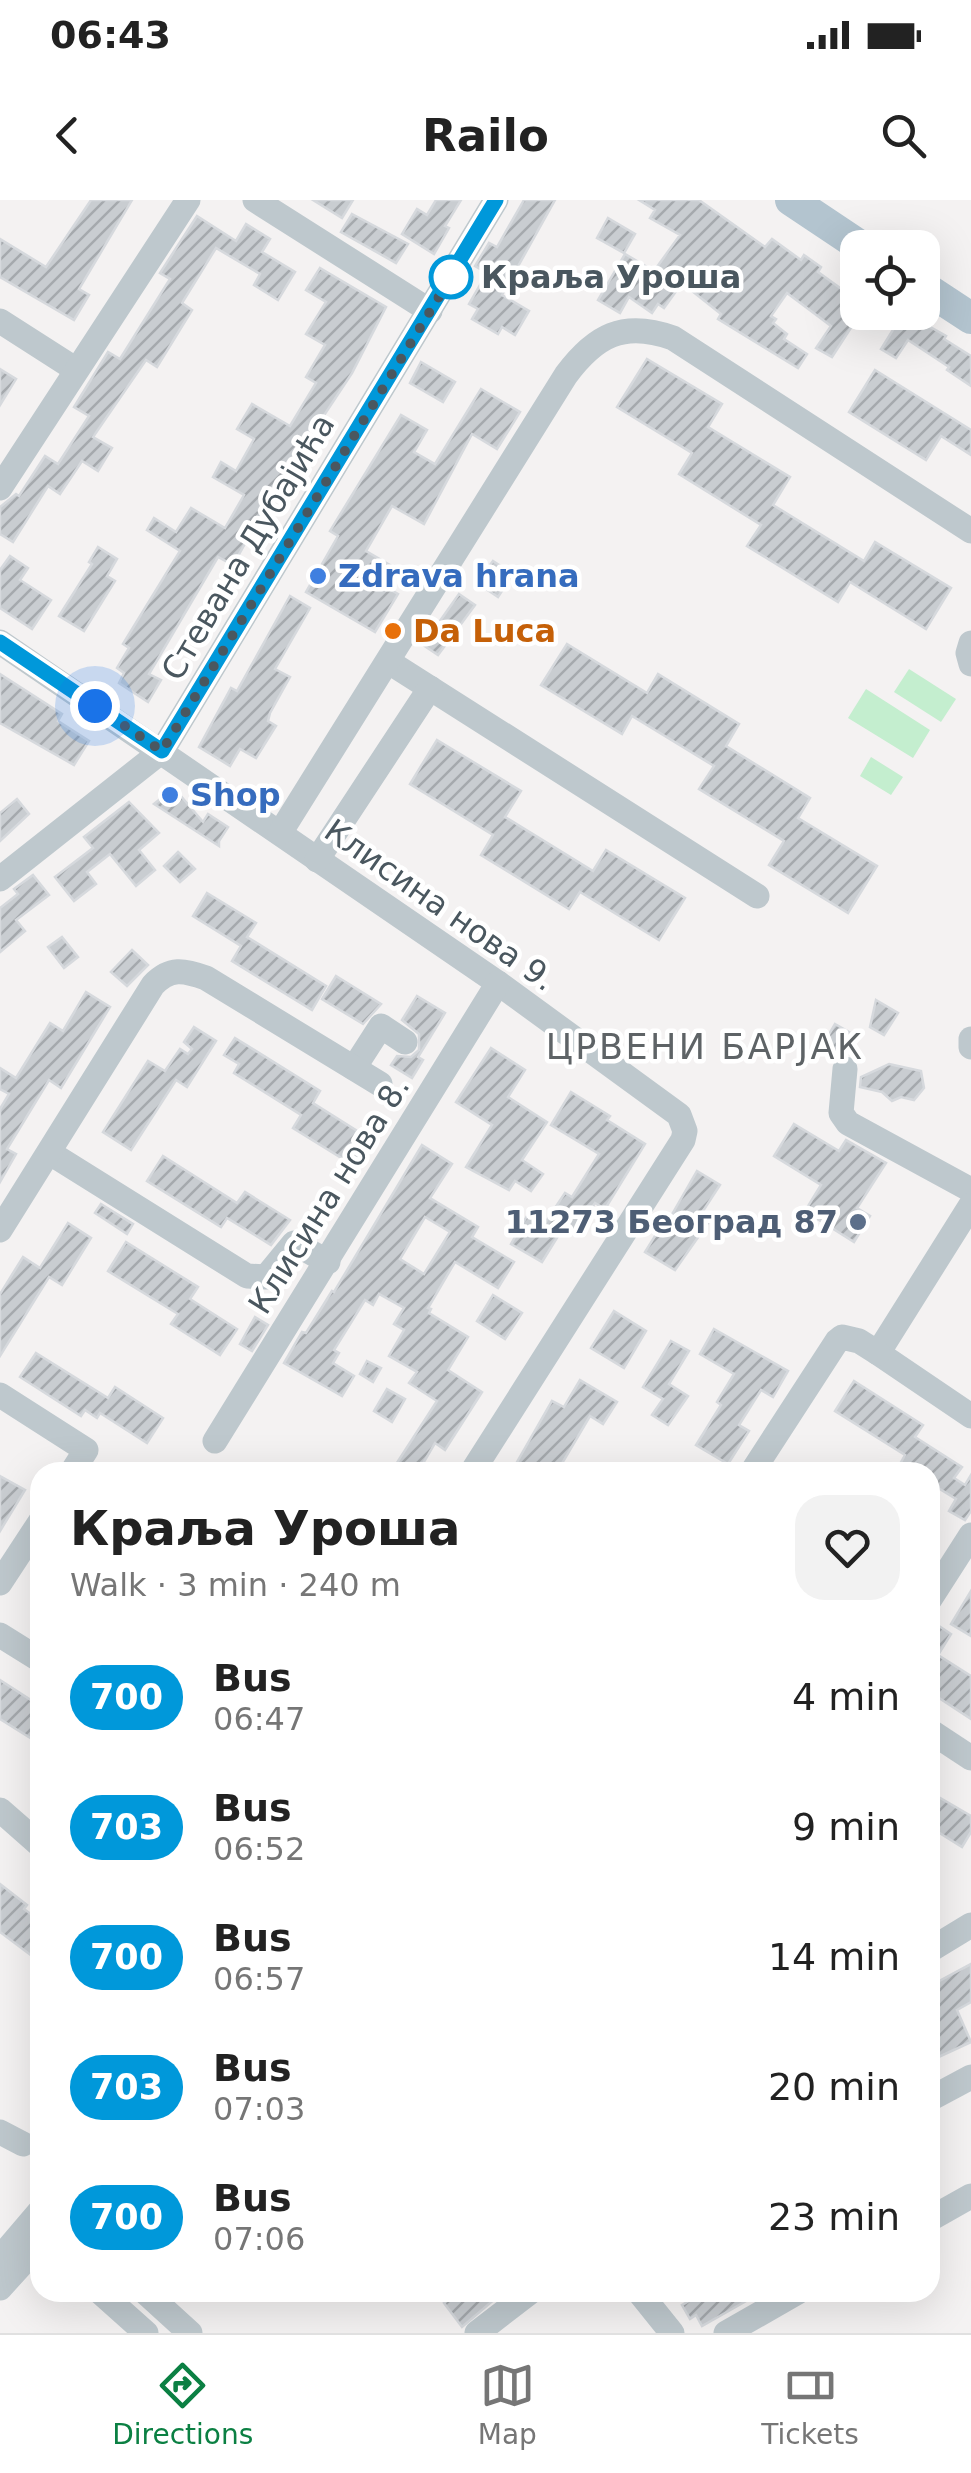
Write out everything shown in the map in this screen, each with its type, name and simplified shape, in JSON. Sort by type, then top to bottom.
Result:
[{"type":"main road","points":[[791,200],[840,233]]},
{"type":"main road","points":[[940,298],[971,318]]},
{"type":"street","points":[[0,488],[188,200]]},
{"type":"street","points":[[255,200],[430,312]]},
{"type":"street","name":"Стевана Дубајића","points":[[0,879],[162,751],[496,200]]},
{"type":"street","points":[[0,321],[75,369]]},
{"type":"street","points":[[280,834],[566,376],[586,349],[608,335],[662,334],[688,346],[971,531]]},
{"type":"street","name":"Клисина нова 9.","points":[[0,642],[498,983],[679,1115],[684,1140],[478,1462]]},
{"type":"street","points":[[971,644],[971,664]]},
{"type":"street","points":[[389,662],[757,896]]},
{"type":"street","points":[[317,860],[430,688]]},
{"type":"street","points":[[0,1230],[162,975],[173,971],[206,978],[380,1084]]},
{"type":"street","name":"Клисина нова 8.","points":[[214,1440],[498,983]]},
{"type":"street","points":[[354,1068],[381,1026],[405,1042]]},
{"type":"street","points":[[971,1039],[971,1047]]},
{"type":"street","points":[[846,1069],[840,1101],[841,1113],[848,1123],[971,1190]]},
{"type":"street","points":[[50,1153],[248,1276],[266,1277],[294,1243],[328,1262]]},
{"type":"street","points":[[878,1353],[971,1205]]},
{"type":"street","points":[[758,1462],[837,1341],[850,1338],[971,1416]]},
{"type":"street","points":[[0,1395],[86,1450],[78,1462]]},
{"type":"street","points":[[940,1583],[971,1534]]},
{"type":"street","points":[[0,1584],[30,1538]]},
{"type":"street","points":[[0,1634],[30,1654]]},
{"type":"street","points":[[940,1738],[971,1758]]},
{"type":"street","points":[[0,1810],[30,1837]]},
{"type":"street","points":[[940,1944],[971,1924]]},
{"type":"street","points":[[940,2094],[971,2077]]},
{"type":"street","points":[[940,2213],[971,2196]]},
{"type":"street","points":[[0,2258],[30,2235]]},
{"type":"street","points":[[0,2288],[30,2241]]},
{"type":"street","points":[[111,2302],[146,2333]]},
{"type":"street","points":[[155,2302],[190,2333]]},
{"type":"street","points":[[477,2333],[517,2302]]},
{"type":"street","points":[[646,2302],[672,2333]]},
{"type":"street","points":[[726,2333],[780,2302]]},
{"type":"green space","points":[[909,669],[956,699],[941,722],[894,692]]},
{"type":"green space","points":[[866,689],[930,730],[913,758],[848,718]]},
{"type":"green space","points":[[871,757],[903,777],[891,795],[860,776]]},
{"type":"building","points":[[91,200],[132,200],[79,289],[89,295],[74,320],[0,277],[0,239],[46,267]]},
{"type":"building","points":[[313,200],[353,200],[342,218]]},
{"type":"building","points":[[436,200],[461,200],[434,254],[402,234],[417,209],[427,215]]},
{"type":"building","points":[[524,200],[555,200],[502,295],[529,311],[515,335],[502,327],[498,334],[472,319],[478,309],[469,304],[487,273],[475,266],[489,243],[497,247]]},
{"type":"building","points":[[639,200],[699,200],[765,247],[772,239],[801,260],[804,255],[821,267],[818,272],[840,288],[840,330],[850,330],[832,357],[816,348],[831,326],[787,293],[771,316],[776,319],[773,323],[787,334],[784,339],[807,354],[798,368],[718,319],[721,314],[682,283],[664,308],[658,304],[652,313],[629,297],[620,313],[598,300],[625,254],[654,271],[680,235],[650,218],[655,210]]},
{"type":"building","points":[[352,214],[408,244],[396,263],[341,232]]},
{"type":"building","points":[[197,216],[236,241],[246,224],[270,239],[262,252],[295,272],[278,300],[254,285],[260,274],[216,248],[182,303],[192,310],[157,367],[146,360],[93,437],[112,448],[98,471],[82,461],[60,494],[48,486],[13,542],[0,534],[0,507],[16,494],[19,496],[45,456],[58,464],[89,416],[74,407],[108,352],[120,359],[170,279],[160,273]]},
{"type":"building","points":[[608,218],[635,234],[624,253],[597,238]]},
{"type":"building","points":[[320,268],[386,307],[352,373],[315,429],[311,427],[284,472],[289,474],[233,565],[218,557],[149,674],[161,680],[148,702],[119,683],[124,673],[117,668],[129,648],[123,644],[180,551],[147,530],[154,518],[176,532],[191,508],[225,528],[244,495],[213,477],[221,462],[236,471],[254,439],[237,429],[252,404],[290,426],[316,383],[306,377],[325,345],[306,334],[326,302],[306,290]]},
{"type":"building","points":[[893,330],[936,330],[971,356],[971,386],[908,340],[896,358],[881,349]]},
{"type":"building","points":[[647,359],[722,404],[708,427],[790,477],[773,505],[864,561],[875,542],[951,588],[926,629],[850,582],[838,602],[747,546],[761,525],[679,474],[692,453],[617,407]]},
{"type":"building","points":[[421,362],[455,382],[443,402],[410,383]]},
{"type":"building","points":[[0,369],[16,379],[0,405]]},
{"type":"building","points":[[875,370],[971,430],[971,455],[941,436],[926,460],[849,412]]},
{"type":"building","points":[[481,389],[520,412],[497,449],[472,434],[424,524],[392,506],[366,551],[395,568],[384,586],[398,594],[375,632],[306,592],[338,536],[330,531],[401,415],[427,430],[414,452],[435,464]]},
{"type":"building","points":[[98,547],[117,559],[107,576],[115,581],[84,631],[59,616],[92,564],[89,562]]},
{"type":"building","points":[[10,556],[28,568],[20,580],[51,600],[32,629],[0,608],[0,570]]},
{"type":"building","points":[[493,561],[513,574],[498,597],[483,587],[490,576],[485,572]]},
{"type":"building","points":[[459,594],[475,605],[438,655],[423,645]]},
{"type":"building","points":[[290,596],[310,608],[275,669],[290,677],[270,713],[268,721],[276,726],[256,758],[240,749],[230,766],[199,747],[231,688],[237,691]]},
{"type":"building","points":[[567,644],[647,693],[658,674],[739,724],[726,746],[810,798],[798,818],[877,866],[848,913],[769,865],[784,841],[699,789],[714,766],[632,716],[622,734],[541,685]]},
{"type":"building","points":[[0,674],[62,714],[58,721],[89,741],[74,765],[0,723]]},
{"type":"building","points":[[437,740],[521,791],[505,817],[593,871],[606,850],[685,898],[659,940],[580,892],[569,909],[481,855],[493,835],[410,784]]},
{"type":"building","points":[[174,788],[203,822],[208,814],[228,827],[219,846],[154,804]]},
{"type":"building","points":[[17,799],[29,814],[0,841],[0,813]]},
{"type":"building","points":[[129,802],[159,833],[139,850],[155,870],[136,886],[110,854],[87,872],[96,884],[74,901],[55,877],[93,848],[84,837]]},
{"type":"building","points":[[178,852],[195,869],[180,882],[164,866]]},
{"type":"building","points":[[33,875],[49,895],[16,920],[25,931],[0,952],[0,908],[18,894],[14,889]]},
{"type":"building","points":[[207,893],[256,923],[247,937],[326,986],[312,1010],[232,961],[241,946],[193,916]]},
{"type":"building","points":[[62,937],[78,957],[64,968],[48,947]]},
{"type":"building","points":[[132,950],[148,965],[127,986],[111,972]]},
{"type":"building","points":[[336,976],[381,1004],[363,1024],[322,999]]},
{"type":"building","points":[[86,992],[110,1007],[61,1088],[49,1080],[7,1149],[16,1154],[0,1182],[0,1109],[9,1094],[0,1089],[0,1068],[16,1078],[50,1023],[63,1031]]},
{"type":"building","points":[[417,996],[445,1013],[418,1057],[423,1060],[412,1078],[391,1065],[397,1056],[411,1057],[419,1050],[419,1034],[402,1020]]},
{"type":"building","points":[[876,1000],[898,1013],[884,1035],[870,1027]]},
{"type":"building","points":[[835,1024],[849,1032],[835,1056],[821,1048]]},
{"type":"building","points":[[194,1027],[216,1041],[187,1087],[176,1080],[131,1150],[103,1132],[148,1061],[165,1071],[180,1049],[188,1054],[192,1049],[184,1042]]},
{"type":"building","points":[[235,1038],[320,1091],[313,1103],[373,1141],[356,1167],[293,1128],[301,1115],[234,1073],[239,1064],[224,1055]]},
{"type":"building","points":[[491,1048],[525,1070],[508,1097],[547,1122],[522,1160],[543,1174],[531,1191],[515,1181],[509,1190],[466,1167],[492,1125],[456,1102]]},
{"type":"building","points":[[889,1064],[921,1071],[924,1088],[914,1100],[901,1097],[892,1101],[882,1092],[860,1087],[861,1077]]},
{"type":"building","points":[[571,1092],[645,1144],[605,1209],[595,1203],[574,1235],[563,1228],[542,1262],[511,1244],[527,1216],[543,1226],[565,1193],[572,1197],[599,1154],[551,1125]]},
{"type":"building","points":[[794,1124],[839,1151],[846,1140],[886,1163],[857,1208],[870,1216],[854,1242],[805,1211],[821,1185],[774,1156]]},
{"type":"building","points":[[422,1145],[452,1164],[430,1198],[478,1227],[472,1237],[514,1262],[498,1288],[455,1262],[428,1308],[429,1313],[468,1337],[448,1370],[482,1392],[445,1450],[435,1443],[424,1462],[397,1462],[437,1401],[409,1383],[417,1372],[389,1356],[404,1330],[394,1324],[404,1308],[379,1294],[373,1305],[365,1300],[334,1350],[339,1353],[333,1363],[354,1376],[342,1396],[284,1363]],"holes":[[[425,1217],[450,1232],[424,1274],[400,1259]]]},
{"type":"building","points":[[163,1156],[237,1203],[245,1192],[290,1220],[271,1245],[227,1218],[221,1227],[147,1181]]},
{"type":"building","points":[[697,1171],[720,1185],[703,1211],[713,1216],[675,1270],[645,1252],[660,1228],[663,1230]]},
{"type":"building","points":[[101,1204],[133,1224],[127,1234],[95,1213]]},
{"type":"building","points":[[68,1223],[91,1238],[62,1285],[49,1277],[0,1356],[0,1294],[23,1257],[40,1268]]},
{"type":"building","points":[[126,1242],[198,1287],[190,1299],[237,1329],[220,1355],[171,1324],[178,1314],[108,1271]]},
{"type":"building","points":[[493,1295],[522,1313],[505,1339],[477,1321]]},
{"type":"building","points":[[614,1311],[646,1331],[624,1368],[591,1348]]},
{"type":"building","points":[[255,1317],[268,1325],[252,1351],[240,1344]]},
{"type":"building","points":[[714,1329],[788,1371],[773,1397],[761,1390],[739,1425],[749,1431],[729,1462],[696,1445],[721,1405],[717,1402],[734,1374],[700,1354]]},
{"type":"building","points":[[671,1341],[689,1351],[669,1384],[688,1396],[668,1425],[652,1415],[663,1399],[643,1387]]},
{"type":"building","points":[[36,1353],[108,1398],[115,1387],[163,1418],[147,1443],[100,1413],[97,1418],[85,1410],[81,1416],[20,1377]]},
{"type":"building","points":[[367,1361],[381,1368],[373,1382],[360,1374]]},
{"type":"building","points":[[580,1380],[617,1402],[603,1424],[590,1416],[563,1462],[517,1462],[552,1401],[564,1407]]},
{"type":"building","points":[[854,1381],[923,1425],[915,1437],[962,1467],[954,1478],[965,1485],[971,1475],[971,1511],[965,1520],[949,1511],[956,1499],[940,1489],[940,1462],[901,1462],[905,1455],[835,1411]]},
{"type":"building","points":[[387,1389],[405,1399],[392,1422],[374,1411]]},
{"type":"building","points":[[0,1476],[25,1490],[0,1531]]},
{"type":"building","points":[[971,1591],[971,1636],[951,1624]]},
{"type":"building","points":[[940,1627],[951,1634],[940,1652]]},
{"type":"building","points":[[940,1656],[971,1676],[971,1719],[940,1699]]},
{"type":"building","points":[[0,1680],[30,1700],[30,1738],[0,1719]]},
{"type":"building","points":[[940,1798],[971,1816],[971,1832],[962,1847],[940,1833]]},
{"type":"building","points":[[0,1884],[27,1905],[24,1909],[30,1914],[30,1954],[0,1932]]},
{"type":"building","points":[[971,1964],[971,2002],[957,2010],[971,2042],[940,2056],[940,1981]]},
{"type":"building","points":[[445,2302],[491,2302],[462,2327]]},
{"type":"building","points":[[744,2302],[702,2326],[696,2315],[690,2319],[682,2305]]},
{"type":"bus line","name":"700","points":[[0,642],[162,751],[496,200]]},
{"type":"place","name":"Краља Уроша","points":[[451,277]]},
{"type":"place","name":"Zdrava hrana","points":[[318,576]]},
{"type":"place","name":"Da Luca","points":[[393,631]]},
{"type":"place","name":"Shop","points":[[170,795]]},
{"type":"place","name":"11273 Београд 87","points":[[858,1222]]},
{"type":"district","name":"ЦРВЕНИ БАРЈАК","points":[[705,1047]]},
{"type":"route","points":[[95,706],[162,751],[451,277]]}]
